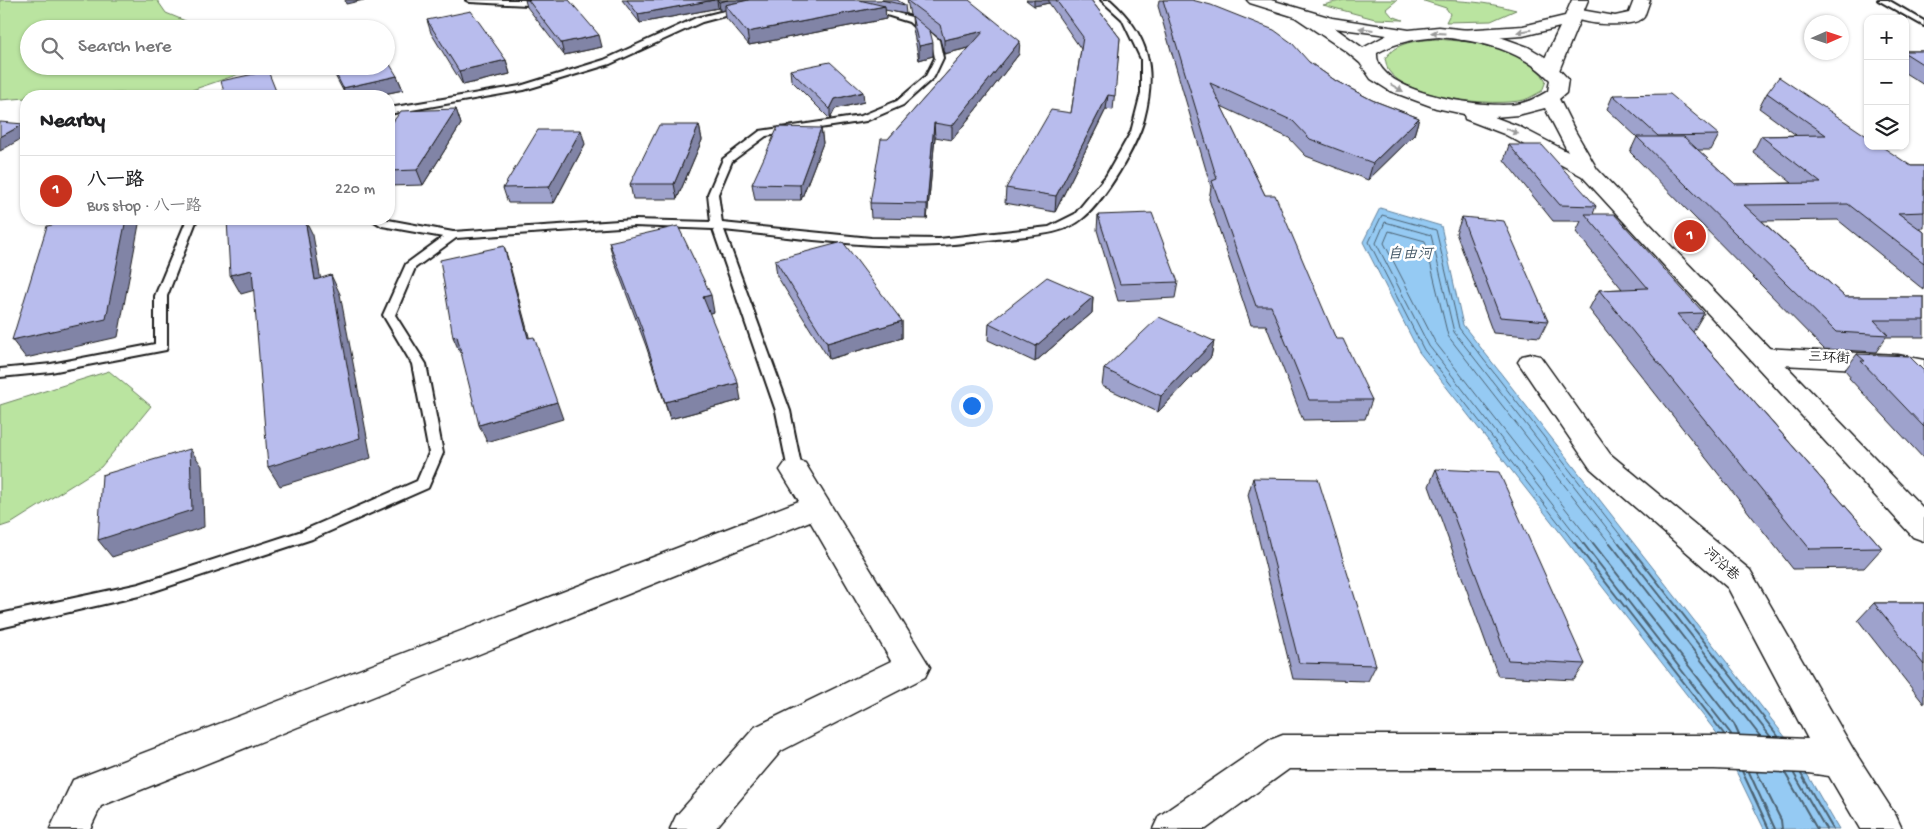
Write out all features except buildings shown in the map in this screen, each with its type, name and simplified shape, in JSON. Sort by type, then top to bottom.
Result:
[{"type":"main road","points":[[1255,0],[1302,16],[1359,28],[1462,35],[1523,31],[1575,11],[1615,21],[1636,17],[1642,0]]},
{"type":"main road","points":[[1552,69],[1554,58],[1575,11]]},
{"type":"main road","points":[[1302,16],[1345,43],[1368,62],[1377,76],[1403,92],[1510,130],[1589,172]]},
{"type":"main road","points":[[1368,62],[1369,51],[1379,42],[1414,33]]},
{"type":"main road","points":[[1433,102],[1463,108],[1504,110],[1532,106],[1550,99],[1557,93],[1559,79],[1552,69],[1529,54],[1493,41],[1462,35]]},
{"type":"main road","points":[[1550,99],[1565,131],[1589,172],[1924,528]]},
{"type":"main road","name":"三环街","points":[[1764,356],[1898,362],[1924,368]]},
{"type":"main road","name":"河沿巷","points":[[1531,362],[1600,461],[1739,579],[1824,758],[1882,829]]},
{"type":"main road","points":[[690,829],[768,739],[913,667],[795,470]]},
{"type":"main road","points":[[70,829],[87,793],[817,506]]},
{"type":"main road","points":[[1172,829],[1283,752],[1714,752],[1824,758]]},
{"type":"lane","points":[[470,0],[528,3],[549,0]]},
{"type":"lane","points":[[394,225],[453,235],[634,223],[717,226],[871,240],[939,242],[1051,230],[1079,216],[1111,178],[1132,139],[1146,93],[1145,59],[1125,18],[1105,0]]},
{"type":"lane","points":[[1882,0],[1924,24]]},
{"type":"lane","points":[[795,470],[783,411],[717,226],[713,194],[728,159],[763,133],[864,119],[900,103],[930,77],[939,58],[936,42],[912,20],[872,6],[854,4]]},
{"type":"lane","points":[[395,110],[531,85],[607,62],[699,20],[751,6]]},
{"type":"lane","points":[[0,373],[51,368],[161,347],[161,296],[190,225]]},
{"type":"lane","points":[[0,621],[139,590],[307,535],[423,484],[436,453],[419,364],[389,315],[410,266],[453,235]]},
{"type":"green space","points":[[0,0],[157,0],[166,13],[183,20],[20,20],[20,75],[236,75],[192,90],[20,90],[20,98],[0,100]]},
{"type":"green space","points":[[1344,0],[1397,0],[1386,9],[1392,16],[1403,20],[1375,19],[1323,5]]},
{"type":"green space","points":[[1421,0],[1469,2],[1516,10],[1491,21],[1446,22],[1450,14],[1446,8]]},
{"type":"green space","points":[[1436,39],[1482,44],[1512,53],[1526,60],[1537,69],[1546,81],[1542,91],[1524,100],[1510,102],[1473,101],[1431,94],[1413,88],[1398,80],[1388,70],[1385,59],[1401,45]]},
{"type":"green space","points":[[109,371],[151,406],[101,467],[12,523],[0,527],[0,405]]},
{"type":"water","name":"自由河","points":[[1380,208],[1441,226],[1463,325],[1786,738],[1839,829],[1764,829],[1719,736],[1419,352],[1363,242]]},
{"type":"place","name":"八一路","points":[[1690,236]]}]
